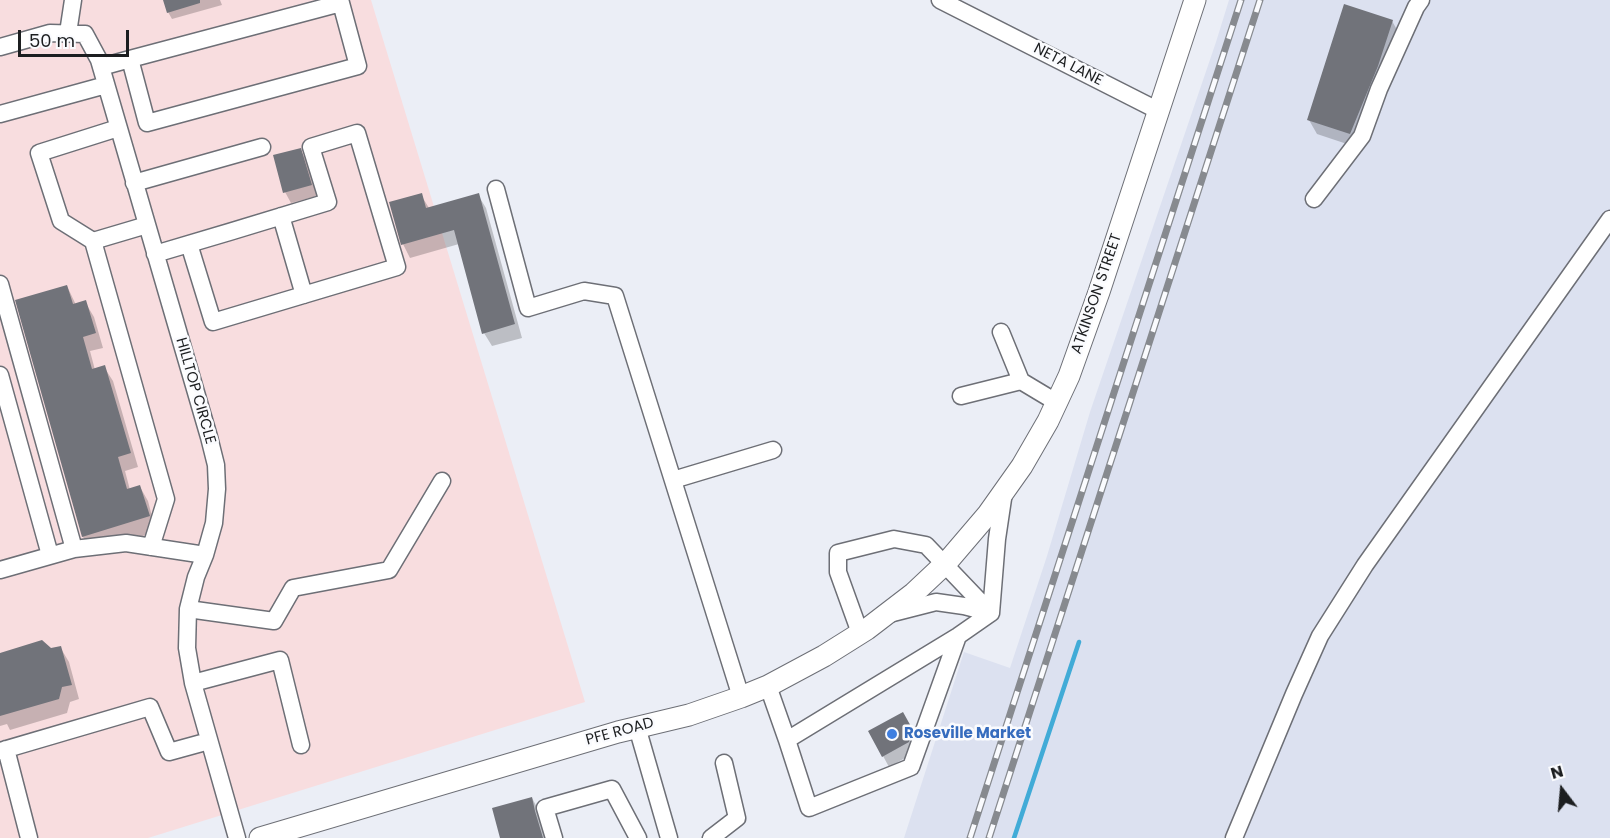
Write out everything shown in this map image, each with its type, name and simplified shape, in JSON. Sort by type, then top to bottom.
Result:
[{"type":"main road","name":"ATKINSON STREET","points":[[946,563],[988,514],[1022,466],[1048,421],[1069,376],[1195,0]]},
{"type":"main road","name":"PFE ROAD","points":[[260,838],[741,698],[824,656],[860,633],[914,593],[946,563]]},
{"type":"street","points":[[0,47],[50,33],[68,33],[74,0]]},
{"type":"street","name":"NETA LANE","points":[[940,0],[1159,111]]},
{"type":"street","points":[[1314,199],[1362,136],[1413,2]]},
{"type":"street","points":[[101,67],[130,59],[341,3],[358,66],[147,123],[130,59]]},
{"type":"street","name":"HILLTOP CIRCLE","points":[[68,33],[85,34],[99,60],[216,465],[217,489],[214,523],[188,609],[187,648],[193,683],[237,838]]},
{"type":"street","points":[[0,114],[106,85]]},
{"type":"street","points":[[118,128],[39,153],[60,220],[93,241],[166,499],[151,547]]},
{"type":"street","points":[[155,254],[328,202],[311,147],[357,133],[397,267],[213,322],[189,244]]},
{"type":"street","points":[[134,183],[262,147]]},
{"type":"street","points":[[496,189],[528,308],[584,291],[615,296],[741,698]]},
{"type":"street","points":[[281,216],[304,295]]},
{"type":"street","points":[[1234,838],[1304,670],[1332,615],[1610,219]]},
{"type":"street","points":[[93,241],[147,225]]},
{"type":"street","points":[[0,284],[2,302],[74,549]]},
{"type":"street","points":[[1001,332],[1021,381],[1056,402]]},
{"type":"street","points":[[0,375],[50,555]]},
{"type":"street","points":[[961,396],[1021,381]]},
{"type":"street","points":[[673,480],[773,450]]},
{"type":"street","points":[[188,609],[274,621],[293,588],[389,570],[442,481]]},
{"type":"street","points":[[991,613],[997,539],[1004,491]]},
{"type":"street","points":[[860,633],[838,572],[838,553],[894,539],[926,545],[946,563],[991,613]]},
{"type":"street","points":[[0,570],[74,549],[126,543],[205,555]]},
{"type":"street","points":[[885,616],[936,602],[991,613]]},
{"type":"street","points":[[787,740],[958,636],[991,613]]},
{"type":"street","points":[[768,686],[809,808],[911,766],[958,636]]},
{"type":"street","points":[[193,683],[280,660],[301,745]]},
{"type":"street","points":[[29,838],[3,750],[150,707],[169,752],[209,741]]},
{"type":"street","points":[[637,727],[669,838]]},
{"type":"street","points":[[711,838],[737,818],[724,763]]},
{"type":"street","points":[[554,838],[545,808],[612,789],[638,838]]},
{"type":"shaded area","points":[[0,0],[371,0],[585,702],[148,838],[0,838]]},
{"type":"shaded area","points":[[1229,0],[1610,0],[1610,838],[904,838],[964,652],[1010,668],[1047,556],[1090,412]]},
{"type":"building","points":[[163,0],[200,0],[200,3],[167,13]]},
{"type":"building","points":[[1344,4],[1393,20],[1378,66],[1350,134],[1307,120]]},
{"type":"building","points":[[301,148],[312,185],[283,193],[273,155]]},
{"type":"building","points":[[422,193],[426,208],[479,193],[515,324],[482,334],[454,230],[401,245],[389,202]]},
{"type":"building","points":[[67,285],[73,304],[86,300],[96,333],[83,337],[92,369],[105,365],[131,453],[118,457],[127,489],[140,485],[150,516],[82,537],[15,300]]},
{"type":"building","points":[[42,640],[51,648],[61,646],[72,685],[62,687],[59,699],[0,716],[0,653]]},
{"type":"building","name":"Roseville Market","points":[[903,712],[913,730],[909,742],[882,757],[868,731]]},
{"type":"building","points":[[532,797],[543,838],[500,838],[492,808]]},
{"type":"waterway","points":[[1014,838],[1079,642]]},
{"type":"railway","points":[[970,838],[1241,0]]},
{"type":"railway","points":[[989,838],[1260,0]]},
{"type":"place","name":"Roseville Market","points":[[892,734]]}]
